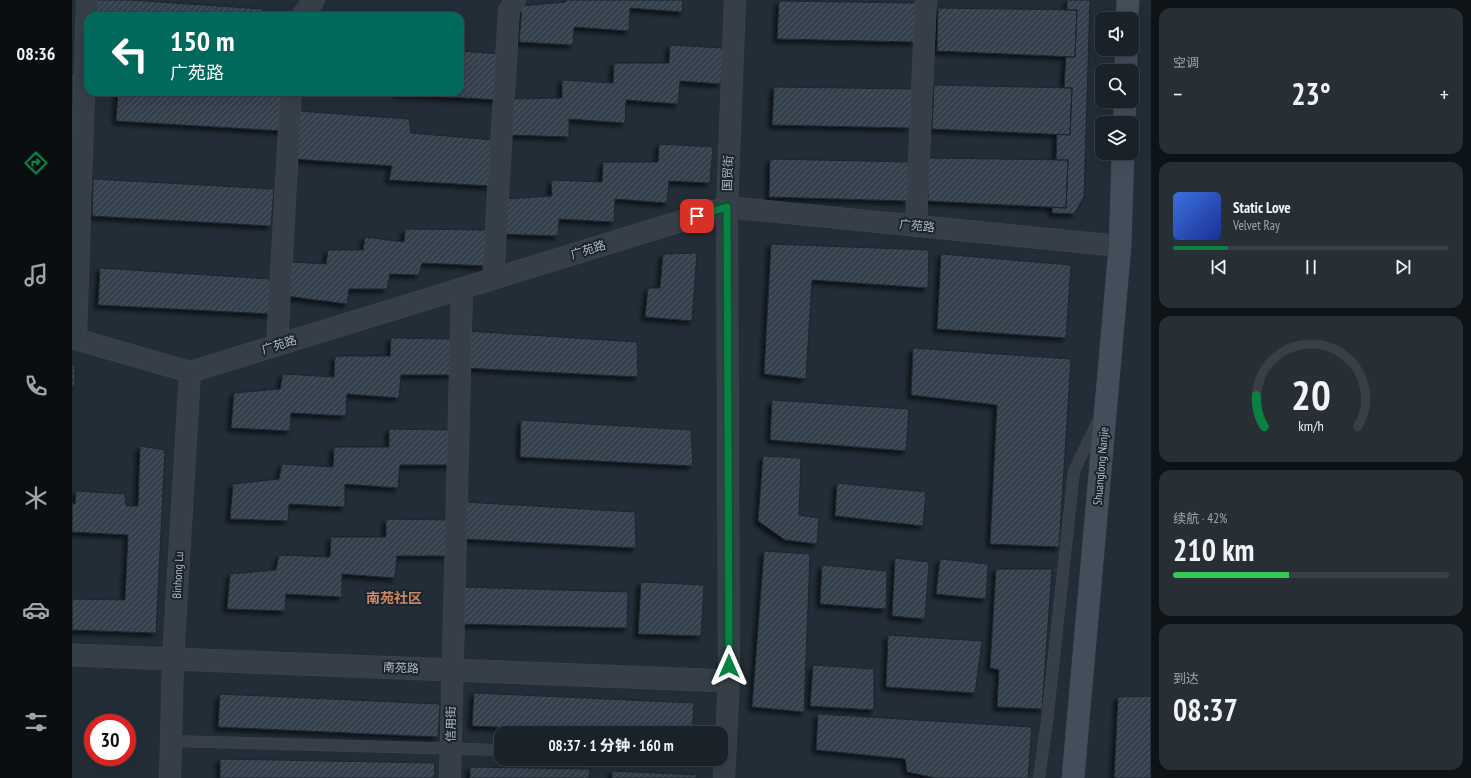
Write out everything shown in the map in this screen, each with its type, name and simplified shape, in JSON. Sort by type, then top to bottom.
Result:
[{"type":"main road","points":[[1127,12],[1128,0]]},
{"type":"main road","name":"Shuanglong Nanjie","points":[[1074,778],[1120,246],[1123,160]]},
{"type":"street","points":[[87,0],[87,12]]},
{"type":"street","points":[[305,12],[314,0]]},
{"type":"street","points":[[492,279],[509,11],[515,0]]},
{"type":"street","name":"国贸街","points":[[725,726],[729,681],[727,207],[735,0]]},
{"type":"street","points":[[916,226],[926,0]]},
{"type":"street","points":[[84,78],[74,338],[190,372]]},
{"type":"street","points":[[277,345],[291,96]]},
{"type":"street","name":"广苑路","points":[[190,372],[727,207],[1120,246]]},
{"type":"street","name":"信用街","points":[[450,778],[451,670],[462,288]]},
{"type":"street","name":"Binhong Lu","points":[[170,778],[173,659],[190,372]]},
{"type":"street","name":"南苑路","points":[[72,655],[729,681]]},
{"type":"street","name":"国贸街","points":[[723,766],[724,778]]},
{"type":"lane","points":[[1039,778],[1047,722],[1074,471],[1106,404]]},
{"type":"lane","points":[[171,741],[494,750]]},
{"type":"building","points":[[93,0],[130,0],[263,9],[263,12],[92,12]]},
{"type":"building","points":[[566,0],[683,0],[682,12],[630,8],[629,31],[574,27],[573,45],[519,42],[522,6],[566,2]]},
{"type":"building","points":[[1067,0],[1090,0],[1084,197],[1074,214],[1052,213],[1052,207],[1066,208],[1068,160],[1056,160],[1057,134],[1070,135],[1072,88],[1064,88],[1066,57],[1075,57],[1077,10],[1067,10]]},
{"type":"building","points":[[779,1],[917,3],[915,42],[777,39]]},
{"type":"building","points":[[938,8],[1077,10],[1075,57],[937,51]]},
{"type":"building","points":[[670,45],[723,48],[721,84],[680,81],[678,104],[626,100],[625,123],[569,119],[569,137],[510,135],[513,99],[562,98],[562,80],[613,83],[614,63],[669,63]]},
{"type":"building","points":[[464,51],[502,54],[499,100],[431,96],[464,96]]},
{"type":"building","points":[[72,74],[76,74],[73,127],[72,127]]},
{"type":"building","points":[[934,85],[1072,88],[1070,135],[932,129]]},
{"type":"building","points":[[774,87],[913,89],[910,128],[772,125]]},
{"type":"building","points":[[118,96],[285,96],[283,131],[116,121]]},
{"type":"building","points":[[298,111],[409,119],[411,133],[494,140],[491,186],[389,180],[392,166],[293,159]]},
{"type":"building","points":[[659,144],[713,147],[710,183],[669,181],[667,203],[615,199],[614,222],[559,219],[558,236],[499,234],[502,199],[552,196],[551,180],[602,182],[603,162],[658,162]]},
{"type":"building","points":[[929,158],[1068,160],[1066,208],[928,201]]},
{"type":"building","points":[[770,159],[909,162],[907,201],[769,197]]},
{"type":"building","points":[[93,179],[274,189],[271,226],[92,216]]},
{"type":"building","points":[[405,229],[488,230],[486,266],[422,263],[419,275],[390,274],[387,289],[349,289],[347,304],[286,296],[291,262],[326,264],[328,250],[363,250],[365,237],[404,242]]},
{"type":"building","points":[[771,244],[929,250],[928,288],[812,280],[806,379],[764,374]]},
{"type":"building","points":[[697,253],[692,321],[645,317],[648,288],[660,288],[663,254]]},
{"type":"building","points":[[941,254],[1071,265],[1066,338],[937,329]]},
{"type":"building","points":[[100,268],[270,279],[271,314],[98,305]]},
{"type":"building","points":[[467,331],[637,342],[638,377],[465,368]]},
{"type":"building","points":[[391,338],[454,339],[453,375],[401,375],[399,398],[347,394],[346,416],[291,413],[290,431],[231,428],[234,393],[280,389],[283,374],[334,377],[335,356],[390,356]]},
{"type":"building","points":[[913,348],[1071,359],[1059,547],[990,544],[997,405],[911,395]]},
{"type":"building","points":[[72,365],[75,365],[75,387],[72,387]]},
{"type":"building","points":[[772,400],[909,409],[906,451],[770,440]]},
{"type":"building","points":[[521,420],[691,430],[693,466],[520,457]]},
{"type":"building","points":[[389,429],[452,430],[451,465],[400,465],[398,488],[345,484],[345,507],[289,504],[288,521],[230,519],[233,484],[279,479],[282,464],[333,467],[334,447],[389,447]]},
{"type":"building","points":[[140,446],[165,450],[156,633],[72,630],[72,599],[125,600],[128,535],[72,532],[72,503],[75,504],[76,491],[125,494],[126,506],[138,506]]},
{"type":"building","points":[[763,456],[801,458],[799,515],[819,518],[817,544],[785,540],[758,521]]},
{"type":"building","points":[[837,483],[926,492],[923,526],[835,516]]},
{"type":"building","points":[[465,502],[635,512],[636,548],[463,539]]},
{"type":"building","points":[[386,519],[449,520],[448,556],[397,556],[395,578],[342,574],[342,597],[286,594],[285,611],[227,609],[230,574],[276,570],[279,555],[330,557],[331,537],[386,537]]},
{"type":"building","points":[[764,551],[810,554],[804,712],[752,707]]},
{"type":"building","points":[[895,558],[929,562],[925,619],[892,616]]},
{"type":"building","points":[[940,559],[988,564],[986,599],[936,594]]},
{"type":"building","points":[[822,565],[887,571],[886,609],[820,604]]},
{"type":"building","points":[[996,569],[1052,569],[1042,709],[997,707],[999,670],[990,668]]},
{"type":"building","points":[[641,582],[704,585],[701,636],[638,634]]},
{"type":"building","points":[[462,587],[628,592],[627,628],[460,624]]},
{"type":"building","points":[[888,635],[982,641],[975,693],[886,687]]},
{"type":"building","points":[[813,665],[874,669],[874,710],[810,706]]},
{"type":"building","points":[[474,693],[694,703],[692,726],[472,726]]},
{"type":"building","points":[[220,694],[440,704],[438,737],[218,727]]},
{"type":"building","points":[[1151,696],[1151,778],[1114,778],[1118,697]]},
{"type":"building","points":[[818,714],[1032,727],[1028,778],[936,778],[907,772],[905,759],[816,750]]},
{"type":"building","points":[[220,759],[435,763],[434,778],[220,778]]},
{"type":"building","points":[[470,767],[590,769],[589,778],[470,778]]},
{"type":"building","points":[[612,771],[697,775],[697,778],[612,778]]},
{"type":"district","name":"南苑社区","points":[[394,598]]},
{"type":"route","points":[[697,216],[727,207],[729,666]]}]
